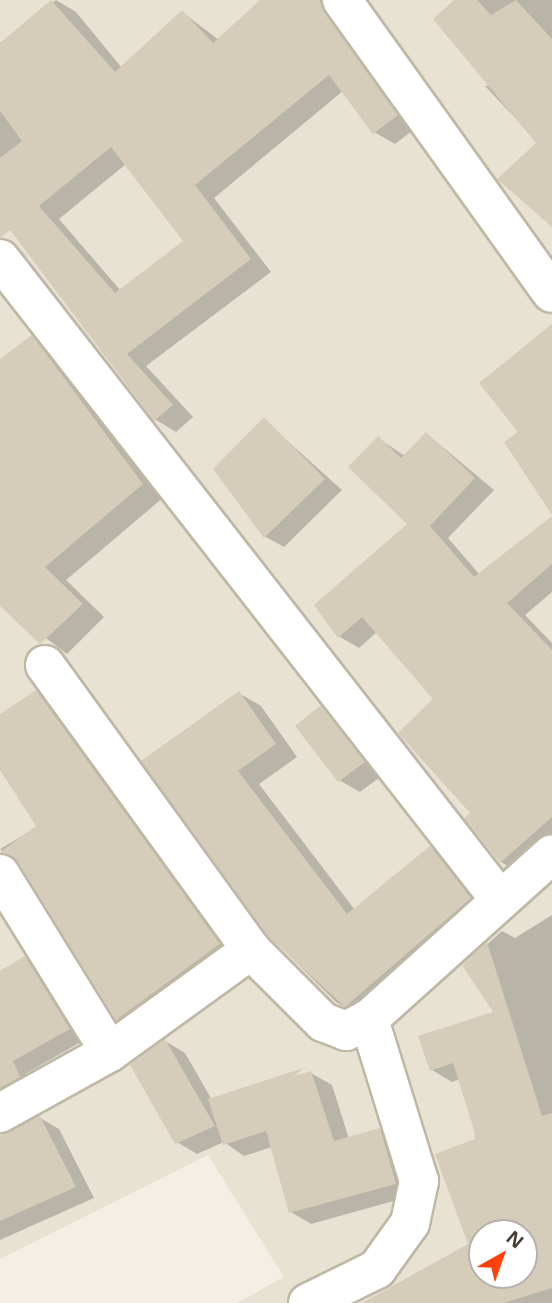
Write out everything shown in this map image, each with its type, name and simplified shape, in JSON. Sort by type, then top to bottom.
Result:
[{"type":"street","points":[[342,0],[552,293]]},
{"type":"street","points":[[0,259],[498,897]]},
{"type":"street","points":[[45,665],[251,950],[323,1022],[346,1031],[369,1019],[498,897],[552,854]]},
{"type":"street","points":[[0,874],[110,1052]]},
{"type":"street","points":[[0,1113],[110,1052],[251,950]]},
{"type":"street","points":[[308,1303],[377,1269],[410,1223],[419,1181],[369,1019]]},
{"type":"shaded area","points":[[0,0],[552,0],[552,1303],[237,1303],[284,1277],[208,1155],[0,1259]]},
{"type":"building","points":[[51,0],[115,72],[182,10],[213,43],[260,0],[319,0],[398,115],[373,134],[329,75],[195,185],[251,259],[127,354],[173,405],[154,421],[10,230],[0,238],[0,158],[22,141],[0,111],[0,43]],"holes":[[[111,147],[183,241],[115,293],[39,206]]]},
{"type":"building","points":[[454,0],[477,0],[491,15],[516,0],[552,39],[552,227],[497,179],[536,143],[433,19]]},
{"type":"building","points":[[552,324],[552,515],[504,442],[518,432],[479,383]]},
{"type":"building","points":[[32,335],[143,484],[45,567],[83,604],[40,644],[0,606],[0,359]]},
{"type":"building","points":[[264,417],[325,479],[264,538],[213,469]]},
{"type":"building","points":[[426,432],[475,478],[430,526],[474,577],[552,516],[552,564],[507,603],[552,650],[552,817],[500,863],[464,818],[470,813],[398,733],[433,699],[362,617],[338,638],[314,605],[407,524],[348,467],[378,436],[401,458]]},
{"type":"building","points":[[36,690],[220,944],[116,1020],[19,863],[0,852],[36,826],[0,770],[0,714]]},
{"type":"building","points":[[239,691],[276,744],[238,771],[347,914],[430,846],[471,898],[345,1007],[268,936],[141,761]]},
{"type":"building","points":[[321,705],[365,762],[338,782],[295,726]]},
{"type":"building","points":[[487,942],[542,1116],[552,1113],[552,1288],[504,1303],[362,1303],[468,1244],[435,1154],[475,1139],[474,1130],[453,1063],[430,1071],[418,1036],[493,1012],[462,965]]},
{"type":"building","points":[[25,956],[70,1029],[13,1061],[20,1077],[0,1088],[0,971]]},
{"type":"building","points":[[165,1039],[215,1126],[175,1144],[130,1065]]},
{"type":"building","points":[[303,1068],[295,1076],[311,1071],[334,1141],[380,1128],[396,1184],[289,1213],[266,1131],[223,1145],[208,1099]]},
{"type":"building","points":[[40,1116],[76,1187],[0,1221],[0,1135]]}]
